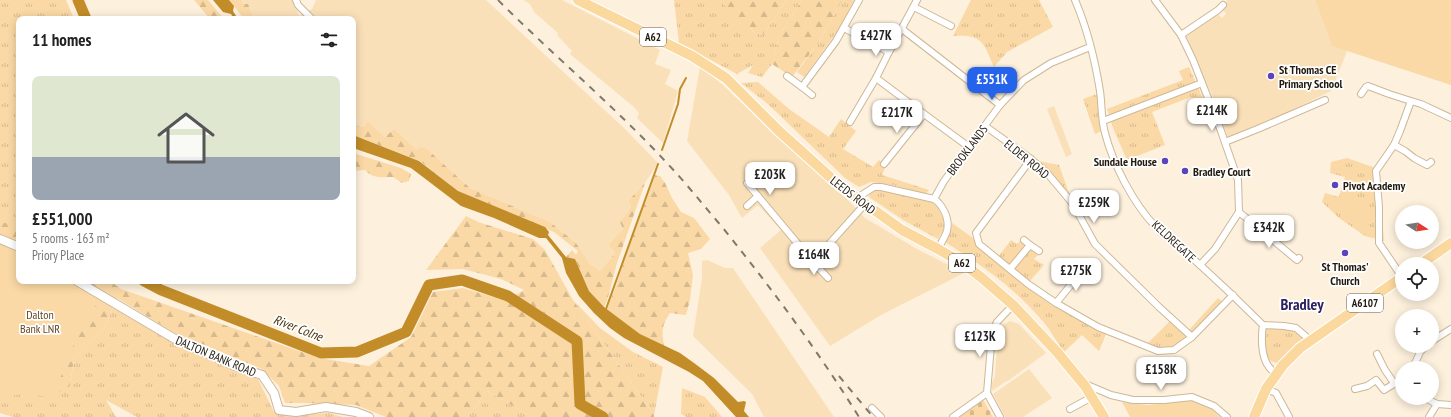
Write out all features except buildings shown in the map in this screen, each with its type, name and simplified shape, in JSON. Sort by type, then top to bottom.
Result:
[{"type":"main road","name":"LEEDS ROAD","points":[[578,0],[692,56],[726,78],[779,131],[838,185],[902,230],[964,264],[982,278],[1013,305],[1053,348],[1082,382],[1104,417]]},
{"type":"main road","points":[[1431,257],[1451,243]]},
{"type":"main road","name":"A6107","points":[[1254,417],[1266,389],[1276,374],[1300,348],[1395,282]]},
{"type":"street","points":[[296,0],[298,5],[309,16]]},
{"type":"street","points":[[802,87],[844,28],[859,0]]},
{"type":"street","points":[[850,122],[876,78],[888,52],[917,0]]},
{"type":"street","name":"KELDREGATE","points":[[1075,0],[1090,47],[1100,90],[1103,121],[1107,139],[1128,188],[1155,225],[1233,295],[1263,325]]},
{"type":"street","points":[[1155,0],[1181,35],[1202,83],[1238,180],[1239,212],[1215,249],[1200,265]]},
{"type":"street","points":[[1181,35],[1220,12],[1222,5]]},
{"type":"street","points":[[914,7],[951,26]]},
{"type":"street","points":[[844,28],[888,52]]},
{"type":"street","points":[[902,29],[1000,105]]},
{"type":"street","name":"BROOKLANDS","points":[[934,199],[944,181],[1000,105],[1024,80],[1060,59],[1090,47]]},
{"type":"street","points":[[787,76],[812,95]]},
{"type":"street","points":[[876,78],[969,146]]},
{"type":"street","points":[[1103,121],[1202,83]]},
{"type":"street","points":[[1362,94],[1368,86],[1420,104],[1451,118]]},
{"type":"street","points":[[1225,142],[1325,100]]},
{"type":"street","points":[[1395,267],[1379,243],[1379,207],[1376,171],[1394,145],[1408,113],[1411,101]]},
{"type":"street","points":[[884,164],[924,114]]},
{"type":"street","name":"ELDER ROAD","points":[[985,126],[1031,159],[1047,173],[1072,204],[1095,244],[1192,337]]},
{"type":"street","points":[[1394,145],[1427,165],[1431,162]]},
{"type":"street","points":[[884,151],[891,155]]},
{"type":"street","points":[[1031,159],[976,233],[979,244],[1056,303],[1098,327],[1158,351],[1174,350],[1192,337],[1233,295]]},
{"type":"street","points":[[747,183],[828,278]]},
{"type":"street","points":[[857,198],[874,187],[881,187],[934,199],[940,203],[944,209],[947,221],[947,230],[938,249]]},
{"type":"street","points":[[747,206],[758,196]]},
{"type":"street","points":[[813,262],[865,204]]},
{"type":"street","points":[[1239,212],[1297,260]]},
{"type":"street","points":[[0,239],[16,247]]},
{"type":"street","points":[[1024,240],[1039,251]]},
{"type":"street","points":[[1010,269],[1030,245]]},
{"type":"street","points":[[1056,303],[1083,270]]},
{"type":"street","name":"DALTON BANK ROAD","points":[[82,284],[175,339],[235,366],[262,375],[274,393],[279,410],[296,412],[326,407],[356,412],[370,417]]},
{"type":"street","points":[[1000,417],[987,393],[992,333],[997,322],[1013,305]]},
{"type":"street","points":[[1276,374],[1268,367],[1264,356],[1262,335],[1263,325],[1296,328],[1310,340]]},
{"type":"street","points":[[1439,337],[1451,328]]},
{"type":"street","points":[[1355,388],[1368,386],[1376,380],[1384,390],[1394,383],[1377,354]]},
{"type":"street","points":[[1082,382],[1111,395],[1134,400],[1164,400],[1192,397],[1214,406],[1226,417]]},
{"type":"street","points":[[1266,389],[1276,393],[1289,417]]},
{"type":"street","points":[[953,417],[987,393]]},
{"type":"street","points":[[1070,409],[1092,397]]},
{"type":"street","points":[[1439,404],[1451,405]]},
{"type":"street","points":[[1428,417],[1436,405]]},
{"type":"street","points":[[872,408],[881,417]]},
{"type":"shaded area","points":[[213,0],[229,0],[234,6],[233,11],[236,16],[223,12]]},
{"type":"shaded area","points":[[241,0],[294,0],[299,16],[253,16],[248,4],[244,4]]},
{"type":"shaded area","points":[[316,0],[486,0],[625,129],[658,163],[645,183],[628,201],[631,204],[630,209],[620,222],[623,229],[608,245],[615,253],[600,271],[590,264],[576,243],[550,222],[470,188],[427,149],[417,150],[394,129],[385,137],[368,121],[363,127],[356,126],[356,16],[299,16],[312,9]]},
{"type":"shaded area","points":[[523,0],[562,0],[660,50],[655,64],[671,70],[665,84],[678,91],[663,143],[637,118],[639,113],[634,107],[570,54],[572,51],[557,35],[558,33],[534,12],[530,4]]},
{"type":"shaded area","name":"St Thomas CE Primary School","points":[[1227,0],[1315,0],[1332,45],[1348,49],[1331,91],[1259,126],[1228,138],[1215,102],[1185,34],[1217,13],[1222,18],[1226,14],[1223,10]]},
{"type":"shaded area","points":[[700,67],[723,85],[789,148],[849,201],[865,218],[917,249],[964,273],[881,315],[830,346],[760,248],[781,230],[758,205],[742,218],[729,195],[687,141]]},
{"type":"shaded area","points":[[1054,106],[1072,154],[1066,157],[1047,109]]},
{"type":"shaded area","points":[[356,136],[419,161],[458,191],[545,227],[549,232],[548,235],[566,257],[575,259],[589,291],[604,307],[640,334],[680,353],[714,378],[738,402],[746,402],[744,411],[749,417],[736,417],[703,381],[689,372],[624,338],[610,328],[579,296],[566,273],[562,258],[546,238],[539,238],[494,218],[461,206],[411,168],[356,149]]},
{"type":"shaded area","points":[[707,260],[725,268],[733,268],[834,417],[764,417],[752,394],[693,336],[702,278],[702,261]]},
{"type":"shaded area","points":[[1010,321],[1019,324],[1046,353],[992,391],[992,383],[995,376],[998,333],[1001,326]]},
{"type":"shaded area","points":[[1029,369],[1052,398],[1023,417],[1005,417],[993,394]]},
{"type":"green space","points":[[0,0],[66,0],[73,16],[16,16],[16,229],[0,222]]},
{"type":"green space","points":[[194,0],[208,0],[221,16],[207,16]]},
{"type":"green space","points":[[229,0],[241,0],[244,4],[248,4],[253,16],[242,16]]},
{"type":"green space","points":[[674,0],[723,0],[755,33],[762,35],[787,0],[802,0],[780,34],[772,64],[762,77],[748,73],[753,65],[737,74],[679,43]]},
{"type":"green space","points":[[721,0],[787,0],[762,35],[755,33],[751,28],[741,27]]},
{"type":"green space","points":[[802,0],[842,0],[819,42],[792,77],[772,64],[780,34]]},
{"type":"green space","points":[[842,0],[854,0],[839,29],[804,77],[797,72],[819,42]]},
{"type":"green space","points":[[971,0],[1039,0],[1053,27],[1007,52],[994,67],[981,41],[971,36],[953,36]]},
{"type":"green space","points":[[1315,0],[1451,0],[1451,85],[1332,46]]},
{"type":"green space","points":[[1189,67],[1205,103],[1195,108],[1191,97],[1152,112],[1165,145],[1127,160],[1113,128],[1107,109],[1183,80],[1179,71]]},
{"type":"green space","points":[[758,82],[789,109],[829,137],[841,119],[856,131],[843,149],[873,167],[879,160],[886,166],[882,175],[929,190],[926,194],[893,185],[871,182],[859,187],[845,178],[769,105],[741,83]]},
{"type":"green space","points":[[1097,94],[1102,131],[1095,134],[1083,99]]},
{"type":"green space","points":[[368,121],[385,137],[394,129],[417,150],[421,147],[427,149],[470,188],[550,222],[576,243],[590,264],[600,271],[615,253],[608,245],[623,229],[620,222],[630,209],[631,205],[628,201],[645,183],[617,263],[604,307],[589,291],[575,259],[566,257],[572,250],[576,255],[578,251],[554,232],[458,191],[420,161],[356,136],[356,126],[363,127]]},
{"type":"green space","points":[[356,154],[401,168],[411,174],[409,181],[402,183],[393,177],[371,175],[365,170],[356,171]]},
{"type":"green space","points":[[1347,158],[1378,169],[1384,241],[1365,236],[1339,218],[1322,202],[1325,193],[1339,197],[1345,177],[1330,173],[1331,162]]},
{"type":"green space","points":[[1033,160],[1059,165],[1073,204]]},
{"type":"green space","points":[[655,175],[660,176],[665,183],[681,212],[694,218],[710,239],[701,249],[688,253],[693,275],[690,300],[686,315],[670,313],[667,318],[663,329],[664,346],[640,334],[607,309],[617,284],[633,231],[649,194]]},
{"type":"green space","points":[[882,189],[933,203],[940,211],[944,223],[943,230],[938,239],[903,220],[869,197],[875,190]]},
{"type":"green space","points":[[1350,194],[1370,213],[1359,225],[1340,206]]},
{"type":"green space","points":[[466,216],[478,222],[533,239],[545,250],[573,300],[654,417],[532,417],[487,391],[467,417],[386,417],[356,405],[285,403],[279,386],[262,369],[173,332],[117,298],[104,329],[74,359],[69,390],[50,394],[0,384],[0,221],[16,227],[16,284],[114,284],[121,289],[319,358],[369,366],[411,337],[433,292],[463,288],[506,301],[524,290],[501,279],[463,269],[426,270]]},
{"type":"green space","points":[[952,223],[973,238],[979,248],[995,261],[1011,240],[1017,244],[1023,238],[1042,251],[1034,259],[1044,265],[1029,282],[1027,287],[1053,306],[1106,334],[1099,351],[1082,335],[1064,352],[1043,321],[1029,306],[983,267],[945,242]]},
{"type":"green space","name":"Dalton Bank LNR","points":[[0,240],[16,248],[16,284],[87,284],[103,293],[75,342],[52,398],[29,394],[0,396]]},
{"type":"green space","points":[[1218,298],[1223,302],[1178,346],[1158,348],[1147,344],[1173,318],[1188,331]]},
{"type":"green space","points":[[573,300],[600,328],[633,352],[663,367],[654,415]]},
{"type":"green space","points":[[113,308],[173,343],[258,379],[274,412],[289,416],[328,413],[343,417],[137,417],[106,400],[116,417],[13,417],[0,413],[0,384],[69,390],[74,359],[104,329]]},
{"type":"green space","points":[[1263,325],[1296,328],[1310,340],[1283,365],[1271,361],[1266,356]]},
{"type":"green space","points":[[682,388],[705,397],[722,417],[686,417],[681,414]]},
{"type":"green space","points":[[487,391],[532,417],[467,417]]},
{"type":"green space","points":[[983,399],[993,417],[959,417]]},
{"type":"green space","points":[[1189,400],[1212,409],[1220,417],[1130,417],[1122,402],[1148,405]]},
{"type":"waterway","name":"River Colne","points":[[78,0],[85,16]]},
{"type":"waterway","points":[[662,150],[678,104],[680,89],[686,78]]},
{"type":"waterway","points":[[606,309],[658,164]]},
{"type":"waterway","name":"River Colne","points":[[150,284],[161,290],[321,353],[357,352],[406,332],[429,285],[462,280],[508,296],[577,341],[580,404],[603,417]]},
{"type":"railway","points":[[498,0],[625,120],[688,186],[777,297],[811,344],[859,417]]},
{"type":"railway","points":[[839,376],[873,417]]},
{"type":"place","name":"St Thomas CE Primary School","points":[[1271,76]]},
{"type":"place","name":"Sundale House","points":[[1165,161]]},
{"type":"place","name":"Bradley Court","points":[[1185,171]]},
{"type":"place","name":"Pivot Academy","points":[[1335,185]]},
{"type":"place","name":"St Thomas' Church","points":[[1345,253]]},
{"type":"district","name":"Bradley","points":[[1302,304]]}]
